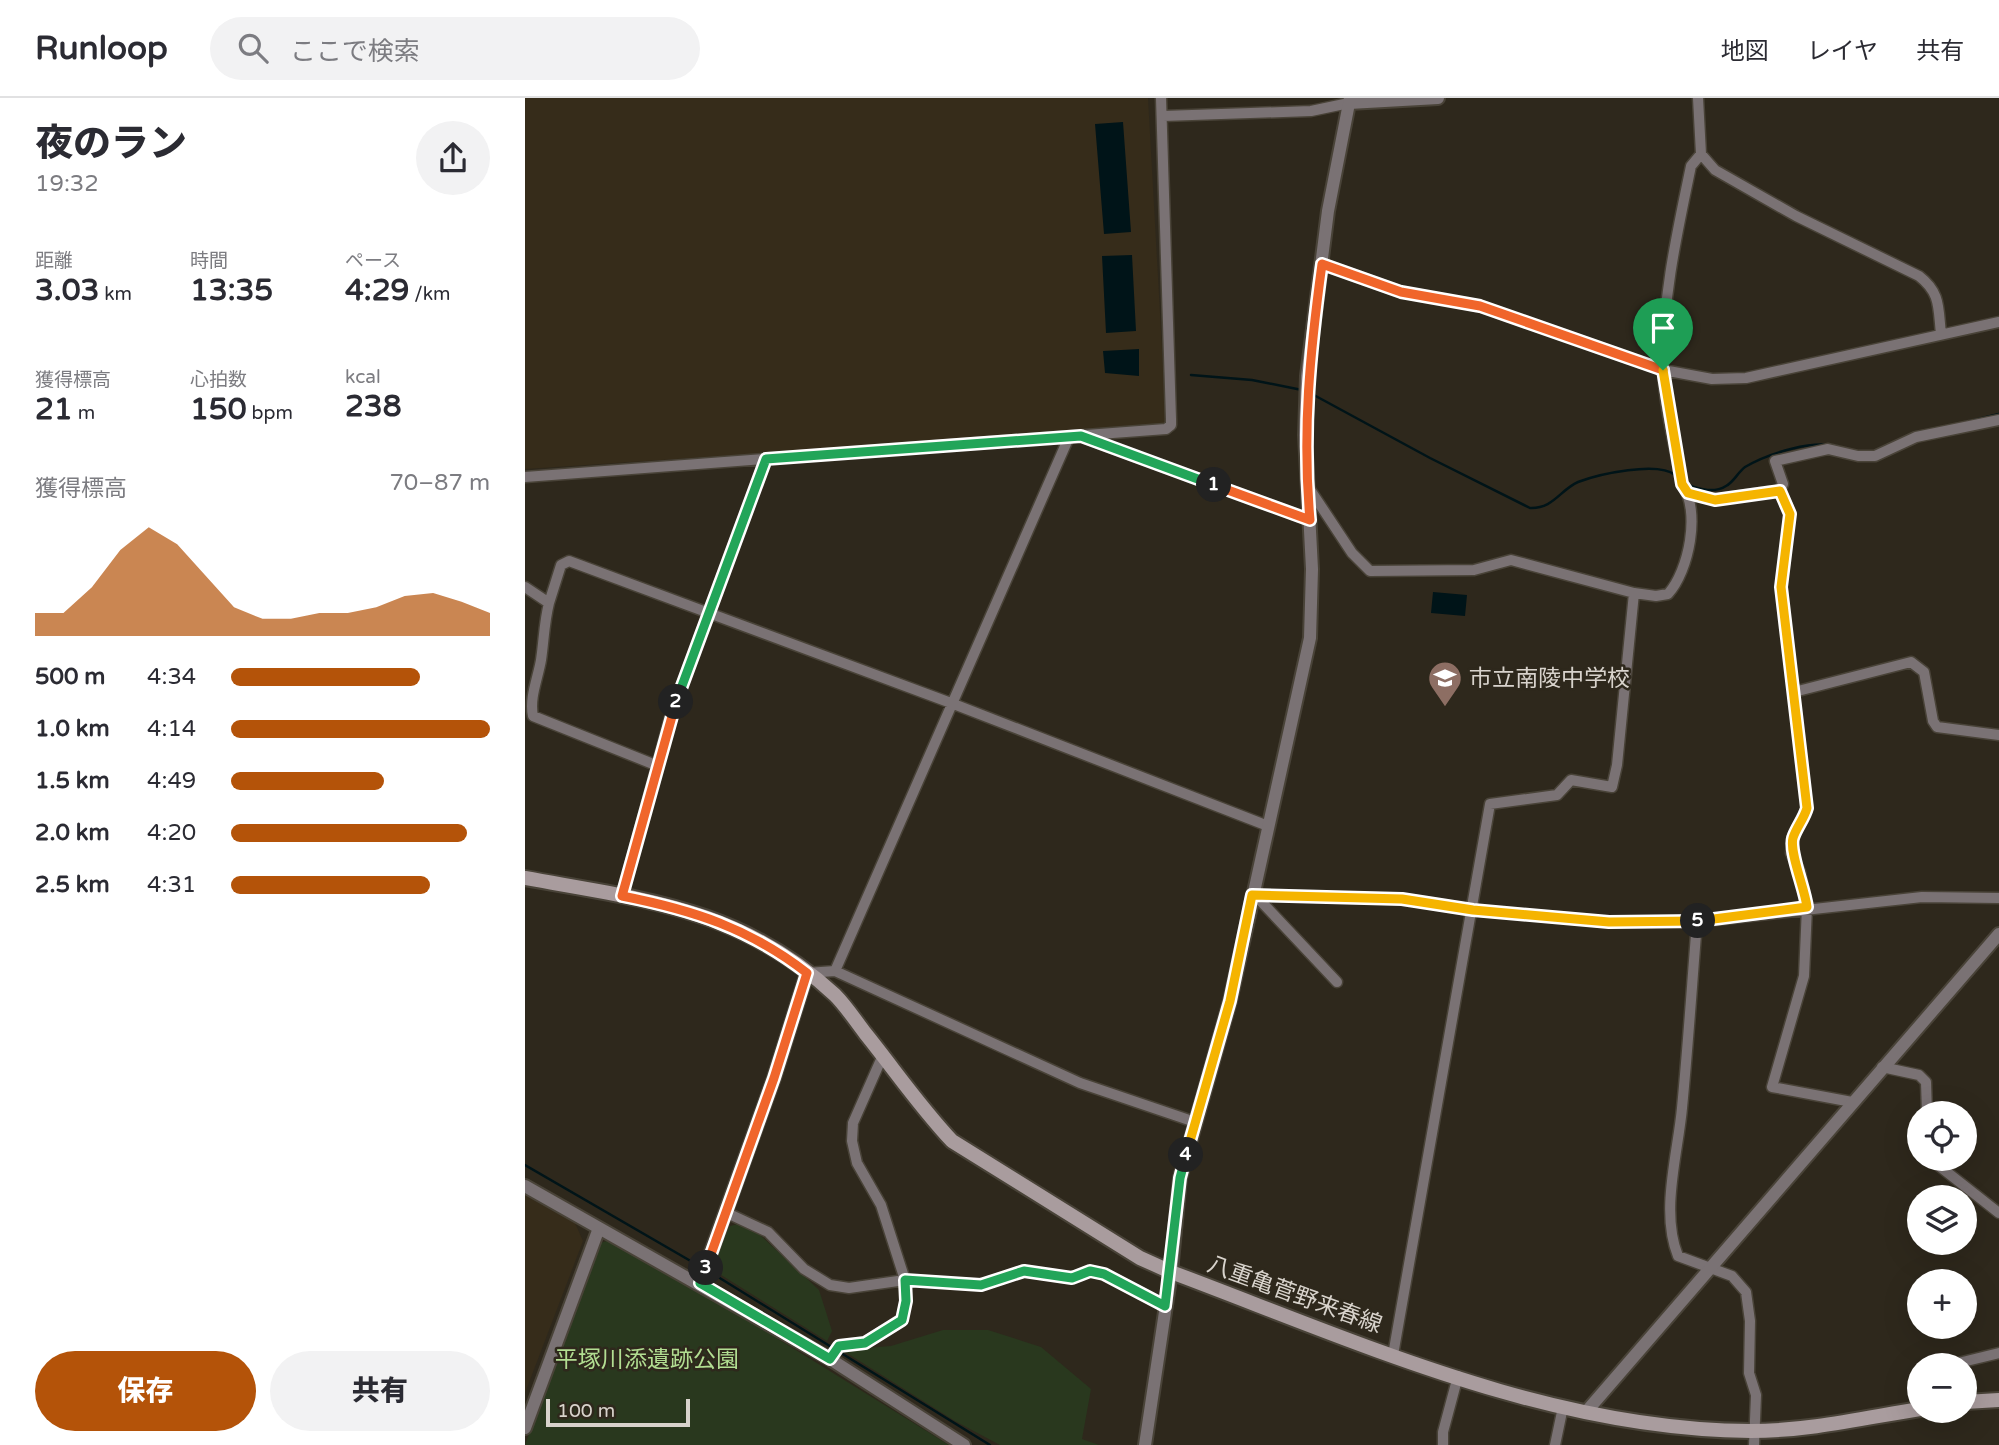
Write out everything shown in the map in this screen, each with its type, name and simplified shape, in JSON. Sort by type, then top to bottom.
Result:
[{"type":"main road","name":"八重亀菅野来春線","points":[[525,878],[681,908],[730,925],[779,952],[836,997],[930,1118],[952,1141],[1106,1238],[1171,1272],[1393,1355],[1536,1402],[1657,1426],[1754,1438],[1907,1411]]},
{"type":"main road","points":[[1977,1401],[1999,1400]]},
{"type":"street","points":[[525,477],[1166,429],[1171,425],[1161,98]]},
{"type":"street","points":[[1163,116],[1311,111],[1350,101],[1438,98]]},
{"type":"street","points":[[1698,98],[1701,154],[1715,170],[1785,210],[1933,286],[1937,296],[1941,334]]},
{"type":"street","points":[[1145,1445],[1171,1272],[1180,1178],[1230,1001],[1310,638],[1313,569],[1307,485],[1307,392],[1328,211],[1350,101]]},
{"type":"street","points":[[1307,485],[1352,553],[1370,570],[1474,570],[1511,560],[1634,593],[1656,596],[1668,594],[1677,585],[1682,572],[1690,528],[1688,493],[1682,484],[1663,370],[1671,266],[1691,166],[1701,154]]},
{"type":"street","points":[[1322,264],[1401,292],[1480,306],[1663,370],[1731,380],[1999,321]]},
{"type":"street","points":[[1852,1102],[1772,1087],[1804,976],[1807,907],[1800,872],[1791,853],[1793,837],[1807,808],[1781,587],[1790,514],[1780,491],[1783,484],[1775,461],[1828,449],[1858,456],[1875,456],[1916,437],[1999,420]]},
{"type":"street","points":[[1081,436],[1310,520]]},
{"type":"street","points":[[835,971],[1069,437]]},
{"type":"street","points":[[622,896],[670,718],[766,459]]},
{"type":"street","points":[[1688,493],[1715,500],[1780,491]]},
{"type":"street","points":[[658,766],[533,716],[543,627],[561,565],[569,561],[951,703],[1268,826]]},
{"type":"street","points":[[525,587],[549,603]]},
{"type":"street","points":[[1393,1355],[1490,804],[1557,795],[1571,780],[1612,787],[1617,765],[1634,593]]},
{"type":"street","points":[[1794,692],[1911,662],[1924,672],[1933,721],[1937,727],[1999,735]]},
{"type":"street","points":[[1254,895],[1402,899],[1473,910],[1609,922],[1697,922],[1807,907],[1922,897],[1999,898]]},
{"type":"street","points":[[1254,895],[1337,982]]},
{"type":"street","points":[[1697,922],[1682,1113],[1671,1195],[1675,1248],[1678,1256],[1732,1276],[1746,1292],[1750,1321],[1749,1373],[1756,1395],[1754,1438]]},
{"type":"street","points":[[1586,1412],[1999,934]]},
{"type":"street","points":[[702,1278],[727,1213],[807,973],[835,971],[1080,1083],[1195,1122]]},
{"type":"street","points":[[830,1359],[839,1346],[865,1343],[902,1320],[906,1301],[905,1280],[881,1205],[857,1163],[852,1141],[853,1123],[883,1055]]},
{"type":"street","points":[[1882,1067],[1919,1075],[1926,1082],[1927,1101]]},
{"type":"street","points":[[1946,1171],[1999,1213]]},
{"type":"street","points":[[525,1186],[599,1228],[702,1278],[964,1445]]},
{"type":"street","points":[[727,1213],[768,1232],[804,1269],[829,1286],[849,1288],[905,1280],[981,1285],[1024,1271],[1072,1278],[1090,1271],[1104,1274],[1165,1306]]},
{"type":"street","points":[[525,1428],[599,1228]]},
{"type":"street","points":[[1977,1358],[1999,1353]]},
{"type":"street","points":[[1443,1445],[1443,1433],[1458,1376]]},
{"type":"street","points":[[1555,1445],[1563,1407]]},
{"type":"shaded area","points":[[525,98],[1148,98],[1166,421],[1160,427],[525,469]]},
{"type":"shaded area","points":[[1123,122],[1131,232],[1104,234],[1095,124]]},
{"type":"shaded area","points":[[1132,255],[1136,331],[1106,333],[1102,256]]},
{"type":"shaded area","points":[[1139,349],[1139,376],[1105,373],[1103,351]]},
{"type":"shaded area","points":[[1433,592],[1467,595],[1465,616],[1431,613]]},
{"type":"shaded area","points":[[525,1195],[575,1223],[583,1241],[525,1393]]},
{"type":"green space","points":[[741,1223],[759,1234],[819,1290],[832,1331],[827,1341],[710,1268],[727,1227]]},
{"type":"green space","name":"平塚川添遺跡公園","points":[[610,1240],[686,1282],[949,1445],[525,1445],[600,1243]]},
{"type":"green space","points":[[943,1330],[988,1330],[1041,1347],[1091,1389],[1082,1439],[1099,1445],[1000,1445],[955,1421],[842,1350],[891,1346]]},
{"type":"waterway","points":[[1191,375],[1252,380],[1302,390]]},
{"type":"waterway","points":[[1312,394],[1530,508],[1551,502],[1578,482],[1600,476],[1642,469],[1656,469],[1675,475]]},
{"type":"waterway","points":[[1966,422],[1999,414]]},
{"type":"waterway","points":[[1689,485],[1717,490],[1729,484],[1745,467],[1779,452],[1805,446],[1840,447]]},
{"type":"waterway","points":[[525,1165],[701,1267]]},
{"type":"waterway","points":[[710,1272],[990,1445]]},
{"type":"place","name":"市立南陵中学校","points":[[1445,708]]},
{"type":"route","points":[[1322,264],[1377,286],[1455,299],[1480,306],[1663,370],[1682,484],[1688,493],[1715,500],[1780,491],[1790,514],[1781,566],[1781,587],[1807,798],[1807,808],[1793,837],[1791,853],[1800,872],[1807,907],[1697,922],[1609,922],[1473,910],[1402,899],[1252,895],[1230,1001],[1180,1178],[1165,1306],[1104,1274],[1090,1271],[1072,1278],[1033,1270],[1024,1271],[981,1285],[905,1280],[906,1301],[902,1320],[865,1343],[839,1346],[830,1359],[700,1283],[774,1078],[807,973],[779,952],[730,925],[681,908],[622,896],[670,718],[766,459],[1081,436],[1310,520],[1305,435],[1307,376],[1322,264]]}]
